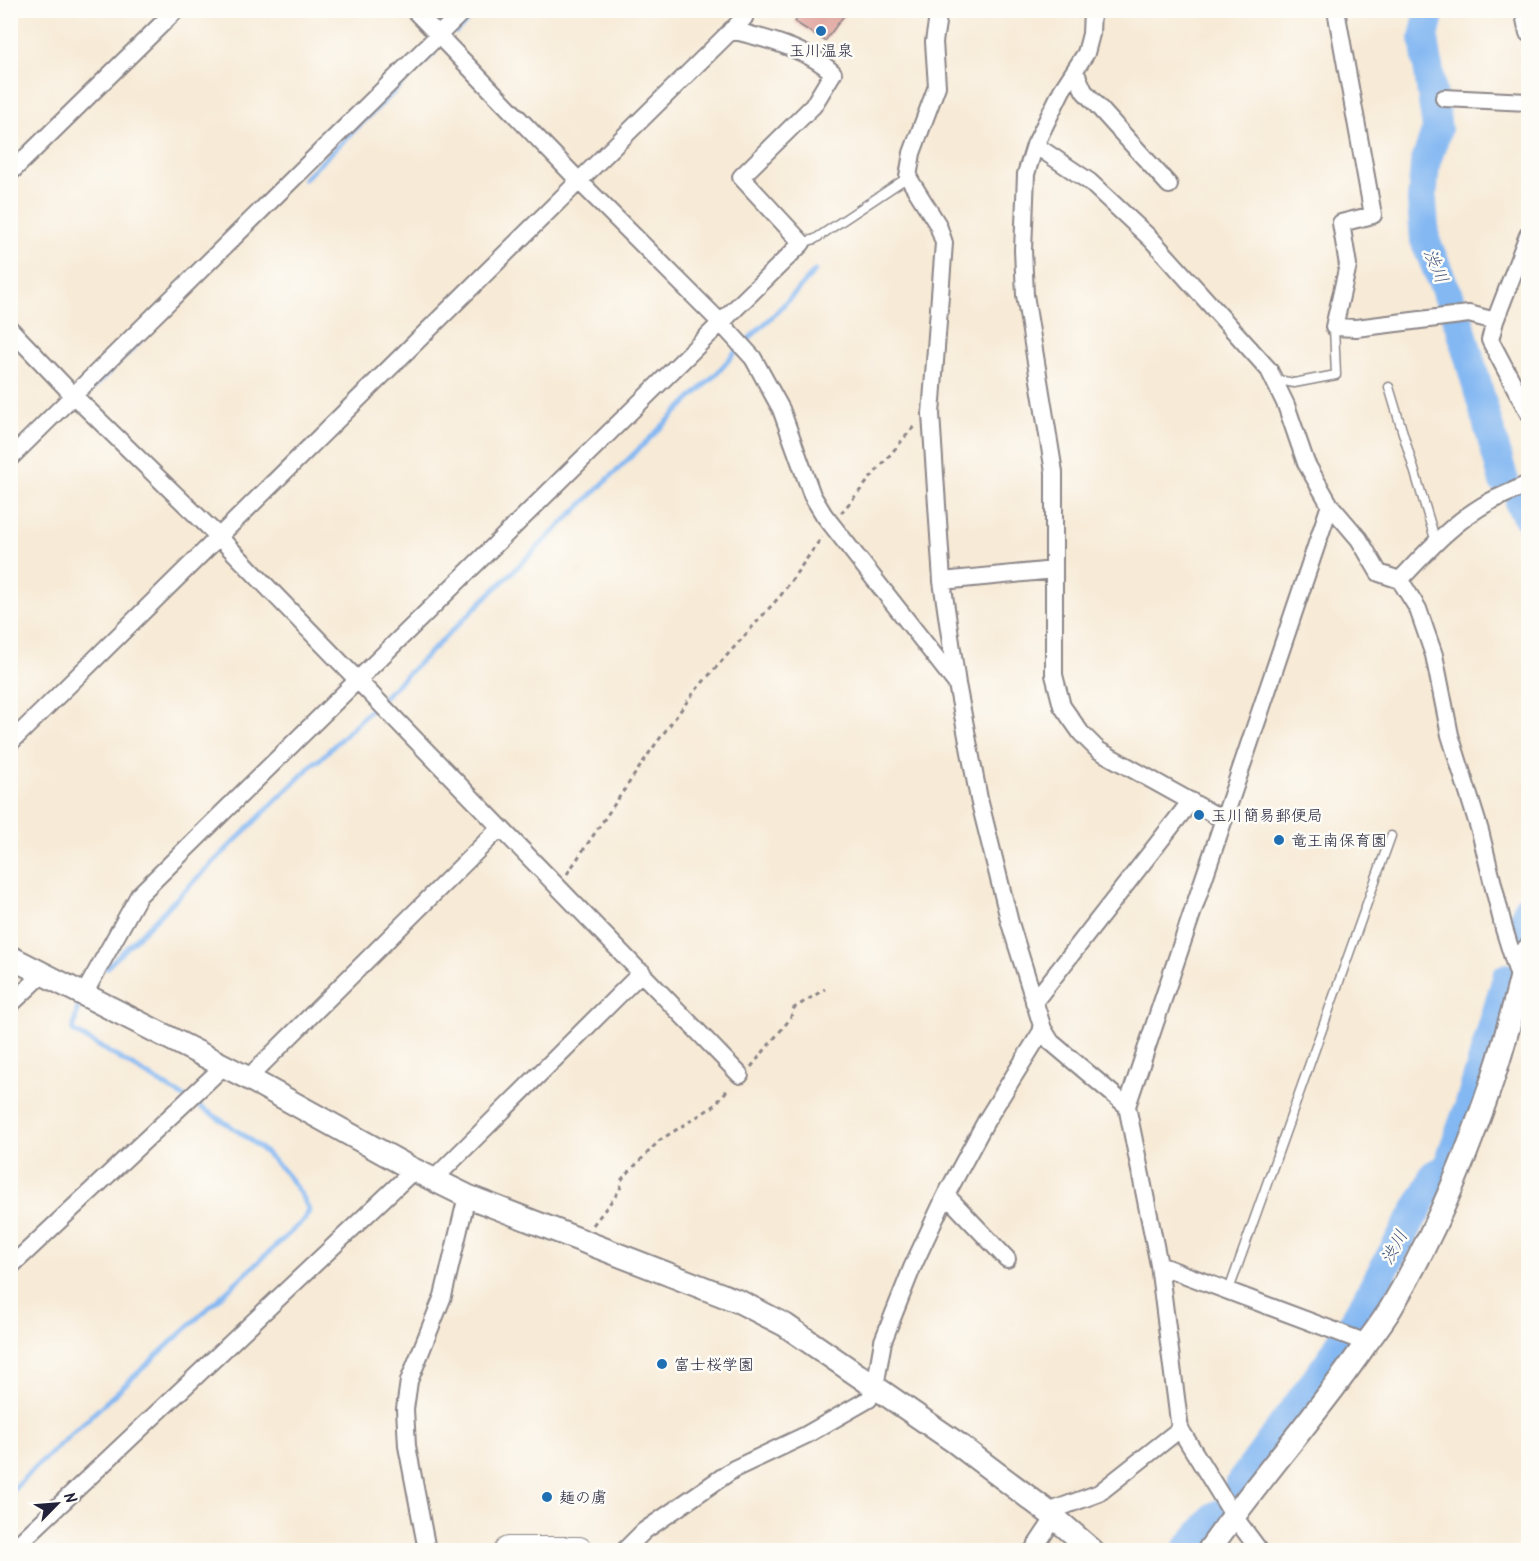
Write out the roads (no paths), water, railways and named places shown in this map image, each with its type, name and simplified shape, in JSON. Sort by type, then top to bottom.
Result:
[{"type":"main road","points":[[508,1551],[579,1551]]},
{"type":"street","points":[[10,173],[176,10]]},
{"type":"street","points":[[414,10],[753,358],[770,385],[781,409],[812,495],[831,525],[957,684]]},
{"type":"street","points":[[10,458],[464,10]]},
{"type":"street","points":[[10,743],[744,18],[747,10]]},
{"type":"street","points":[[939,10],[934,42],[937,86],[912,153],[908,177],[938,225],[944,243],[931,414],[942,581],[957,684],[979,800],[1010,923],[1043,1029],[1051,1042],[1127,1107]]},
{"type":"street","points":[[1092,10],[1091,34],[1086,53],[1062,90],[1035,145],[1026,174],[1023,250],[1025,295],[1054,472],[1054,675],[1062,706],[1081,733],[1098,750],[1224,820]]},
{"type":"street","points":[[1336,10],[1372,215],[1341,223],[1348,265],[1334,327],[1356,328],[1469,314],[1495,321]]},
{"type":"street","points":[[1523,10],[1528,33]]},
{"type":"street","points":[[84,994],[139,895],[802,243],[741,177],[813,105],[833,73],[821,62],[767,39],[731,30]]},
{"type":"street","points":[[1075,71],[1084,91],[1169,185]]},
{"type":"street","points":[[1444,98],[1528,102]]},
{"type":"street","points":[[1035,145],[1090,182],[1152,240],[1269,370],[1286,405],[1306,463],[1330,505],[1359,539],[1379,573],[1400,580],[1418,609],[1434,655],[1450,735],[1480,831],[1504,929],[1520,981]]},
{"type":"street","points":[[1528,235],[1490,340],[1528,412]]},
{"type":"street","points":[[10,329],[74,396],[219,537],[740,1075]]},
{"type":"street","points":[[1400,580],[1436,542],[1477,510],[1528,484]]},
{"type":"street","points":[[1259,1551],[1233,1515],[1180,1429],[1159,1265],[1127,1107],[1330,505]]},
{"type":"street","points":[[942,581],[1054,570]]},
{"type":"street","points":[[1035,1002],[1191,801]]},
{"type":"street","points":[[248,1078],[500,828]]},
{"type":"street","points":[[1209,1551],[1233,1515],[1333,1392],[1362,1342],[1390,1309],[1448,1197],[1468,1150],[1495,1072],[1528,950]]},
{"type":"street","points":[[10,957],[248,1078],[424,1175],[467,1196],[740,1302],[785,1325],[955,1442],[1052,1514],[1092,1551]]},
{"type":"street","points":[[12,1551],[424,1175],[642,972]]},
{"type":"street","points":[[10,1005],[42,974]]},
{"type":"street","points":[[625,1551],[644,1531],[734,1469],[807,1435],[869,1399],[875,1387],[884,1341],[912,1268],[946,1195],[986,1121],[1043,1029]]},
{"type":"street","points":[[10,1267],[224,1066]]},
{"type":"street","points":[[946,1195],[1007,1259]]},
{"type":"street","points":[[427,1551],[407,1446],[405,1409],[409,1381],[443,1296],[467,1196]]},
{"type":"street","points":[[1159,1265],[1362,1342]]},
{"type":"street","points":[[1034,1551],[1052,1514],[1099,1493],[1180,1429]]},
{"type":"lane","points":[[802,243],[815,239],[908,177]]},
{"type":"lane","points":[[1273,379],[1294,383],[1336,375],[1334,327]]},
{"type":"lane","points":[[1389,387],[1436,542]]},
{"type":"lane","points":[[1229,1290],[1391,836]]},
{"type":"waterway","points":[[456,32],[479,10]]},
{"type":"waterway","name":"渋川","points":[[1430,10],[1424,38],[1437,129],[1425,164],[1422,201],[1425,240],[1459,322],[1504,481]]},
{"type":"waterway","points":[[304,179],[434,53]]},
{"type":"waterway","points":[[106,968],[719,371],[815,271]]},
{"type":"waterway","points":[[89,392],[165,316]]},
{"type":"waterway","name":"渋川","points":[[1520,504],[1528,517]]},
{"type":"waterway","name":"渋川","points":[[1519,938],[1528,908]]},
{"type":"waterway","name":"渋川","points":[[1234,1497],[1242,1481],[1331,1359],[1359,1313],[1434,1179],[1434,1175],[1447,1168],[1469,1107],[1507,978]]},
{"type":"waterway","points":[[10,1493],[305,1219],[309,1210],[298,1190],[284,1172],[250,1140],[212,1114],[73,1031],[78,1006]]},
{"type":"waterway","name":"渋川","points":[[1187,1550],[1220,1514]]},
{"type":"place","name":"玉川温泉","points":[[821,31]]},
{"type":"place","name":"玉川簡易郵便局","points":[[1199,815]]},
{"type":"place","name":"竜王南保育園","points":[[1279,840]]},
{"type":"place","name":"富士桜学園","points":[[662,1364]]},
{"type":"place","name":"麺の虜","points":[[547,1497]]}]
